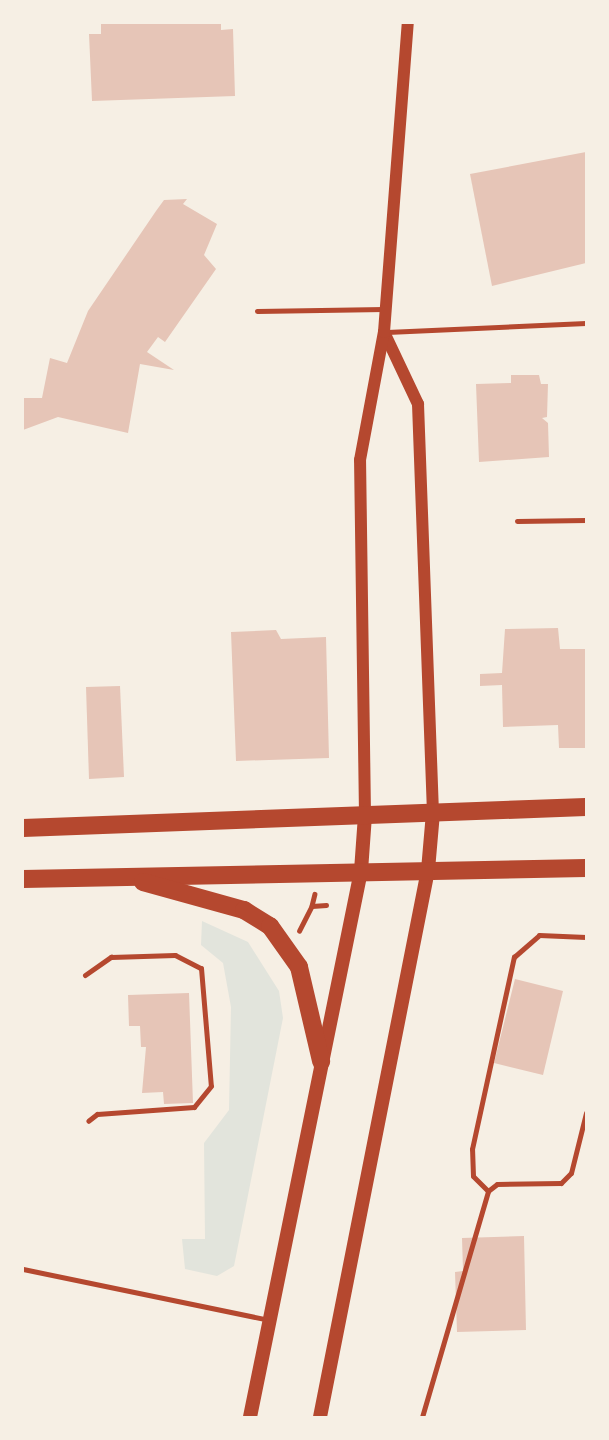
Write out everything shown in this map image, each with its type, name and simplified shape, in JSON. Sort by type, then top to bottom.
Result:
[{"type":"main road","points":[[23,828],[586,807]]},
{"type":"main road","points":[[320,1417],[429,870],[433,813]]},
{"type":"main road","points":[[250,1417],[360,871],[365,815]]},
{"type":"main road","points":[[23,879],[586,868]]},
{"type":"main road","points":[[126,877],[244,910],[270,926],[299,967],[321,1061]]},
{"type":"street","points":[[365,815],[360,460],[384,332],[408,23]]},
{"type":"street","points":[[384,332],[418,404],[433,813]]},
{"type":"lane","points":[[257,311],[384,309]]},
{"type":"lane","points":[[384,332],[586,323]]},
{"type":"lane","points":[[517,521],[586,520]]},
{"type":"lane","points":[[488,1191],[473,1176],[472,1149],[514,957],[539,935],[586,937]]},
{"type":"lane","points":[[85,975],[111,957],[175,955],[201,968],[211,1086],[194,1107],[97,1114],[88,1121]]},
{"type":"lane","points":[[422,1417],[488,1191],[497,1184],[561,1183],[571,1173],[586,1113]]},
{"type":"lane","points":[[23,1269],[269,1320]]},
{"type":"path","points":[[296,937],[312,906],[316,890]]},
{"type":"path","points":[[312,906],[326,905]]},
{"type":"shaded area","points":[[202,921],[248,942],[279,991],[283,1018],[234,1266],[217,1276],[185,1269],[182,1239],[205,1239],[204,1143],[229,1110],[231,1007],[223,963],[201,945]]},
{"type":"building","points":[[101,23],[221,23],[221,30],[233,29],[235,96],[92,101],[89,34],[101,34]]},
{"type":"building","points":[[586,152],[586,263],[492,286],[470,174]]},
{"type":"building","points":[[187,199],[183,204],[217,224],[204,255],[216,269],[165,342],[158,337],[147,352],[174,370],[140,364],[128,433],[58,417],[23,430],[23,398],[42,398],[50,358],[67,363],[88,311],[164,200]]},
{"type":"building","points":[[511,375],[539,375],[541,384],[548,384],[547,417],[542,418],[548,423],[549,457],[479,462],[476,384],[511,383]]},
{"type":"building","points":[[558,628],[560,649],[586,649],[586,748],[559,748],[558,725],[503,727],[502,685],[480,686],[480,674],[502,673],[505,629]]},
{"type":"building","points":[[276,630],[281,639],[326,637],[329,758],[236,761],[231,632]]},
{"type":"building","points":[[120,686],[124,777],[89,779],[86,687]]},
{"type":"building","points":[[515,979],[563,991],[543,1075],[494,1063]]},
{"type":"building","points":[[189,993],[193,1103],[164,1104],[163,1092],[142,1093],[146,1047],[141,1047],[140,1026],[129,1026],[128,995]]},
{"type":"building","points":[[524,1236],[526,1330],[457,1332],[455,1272],[463,1271],[462,1238]]}]
